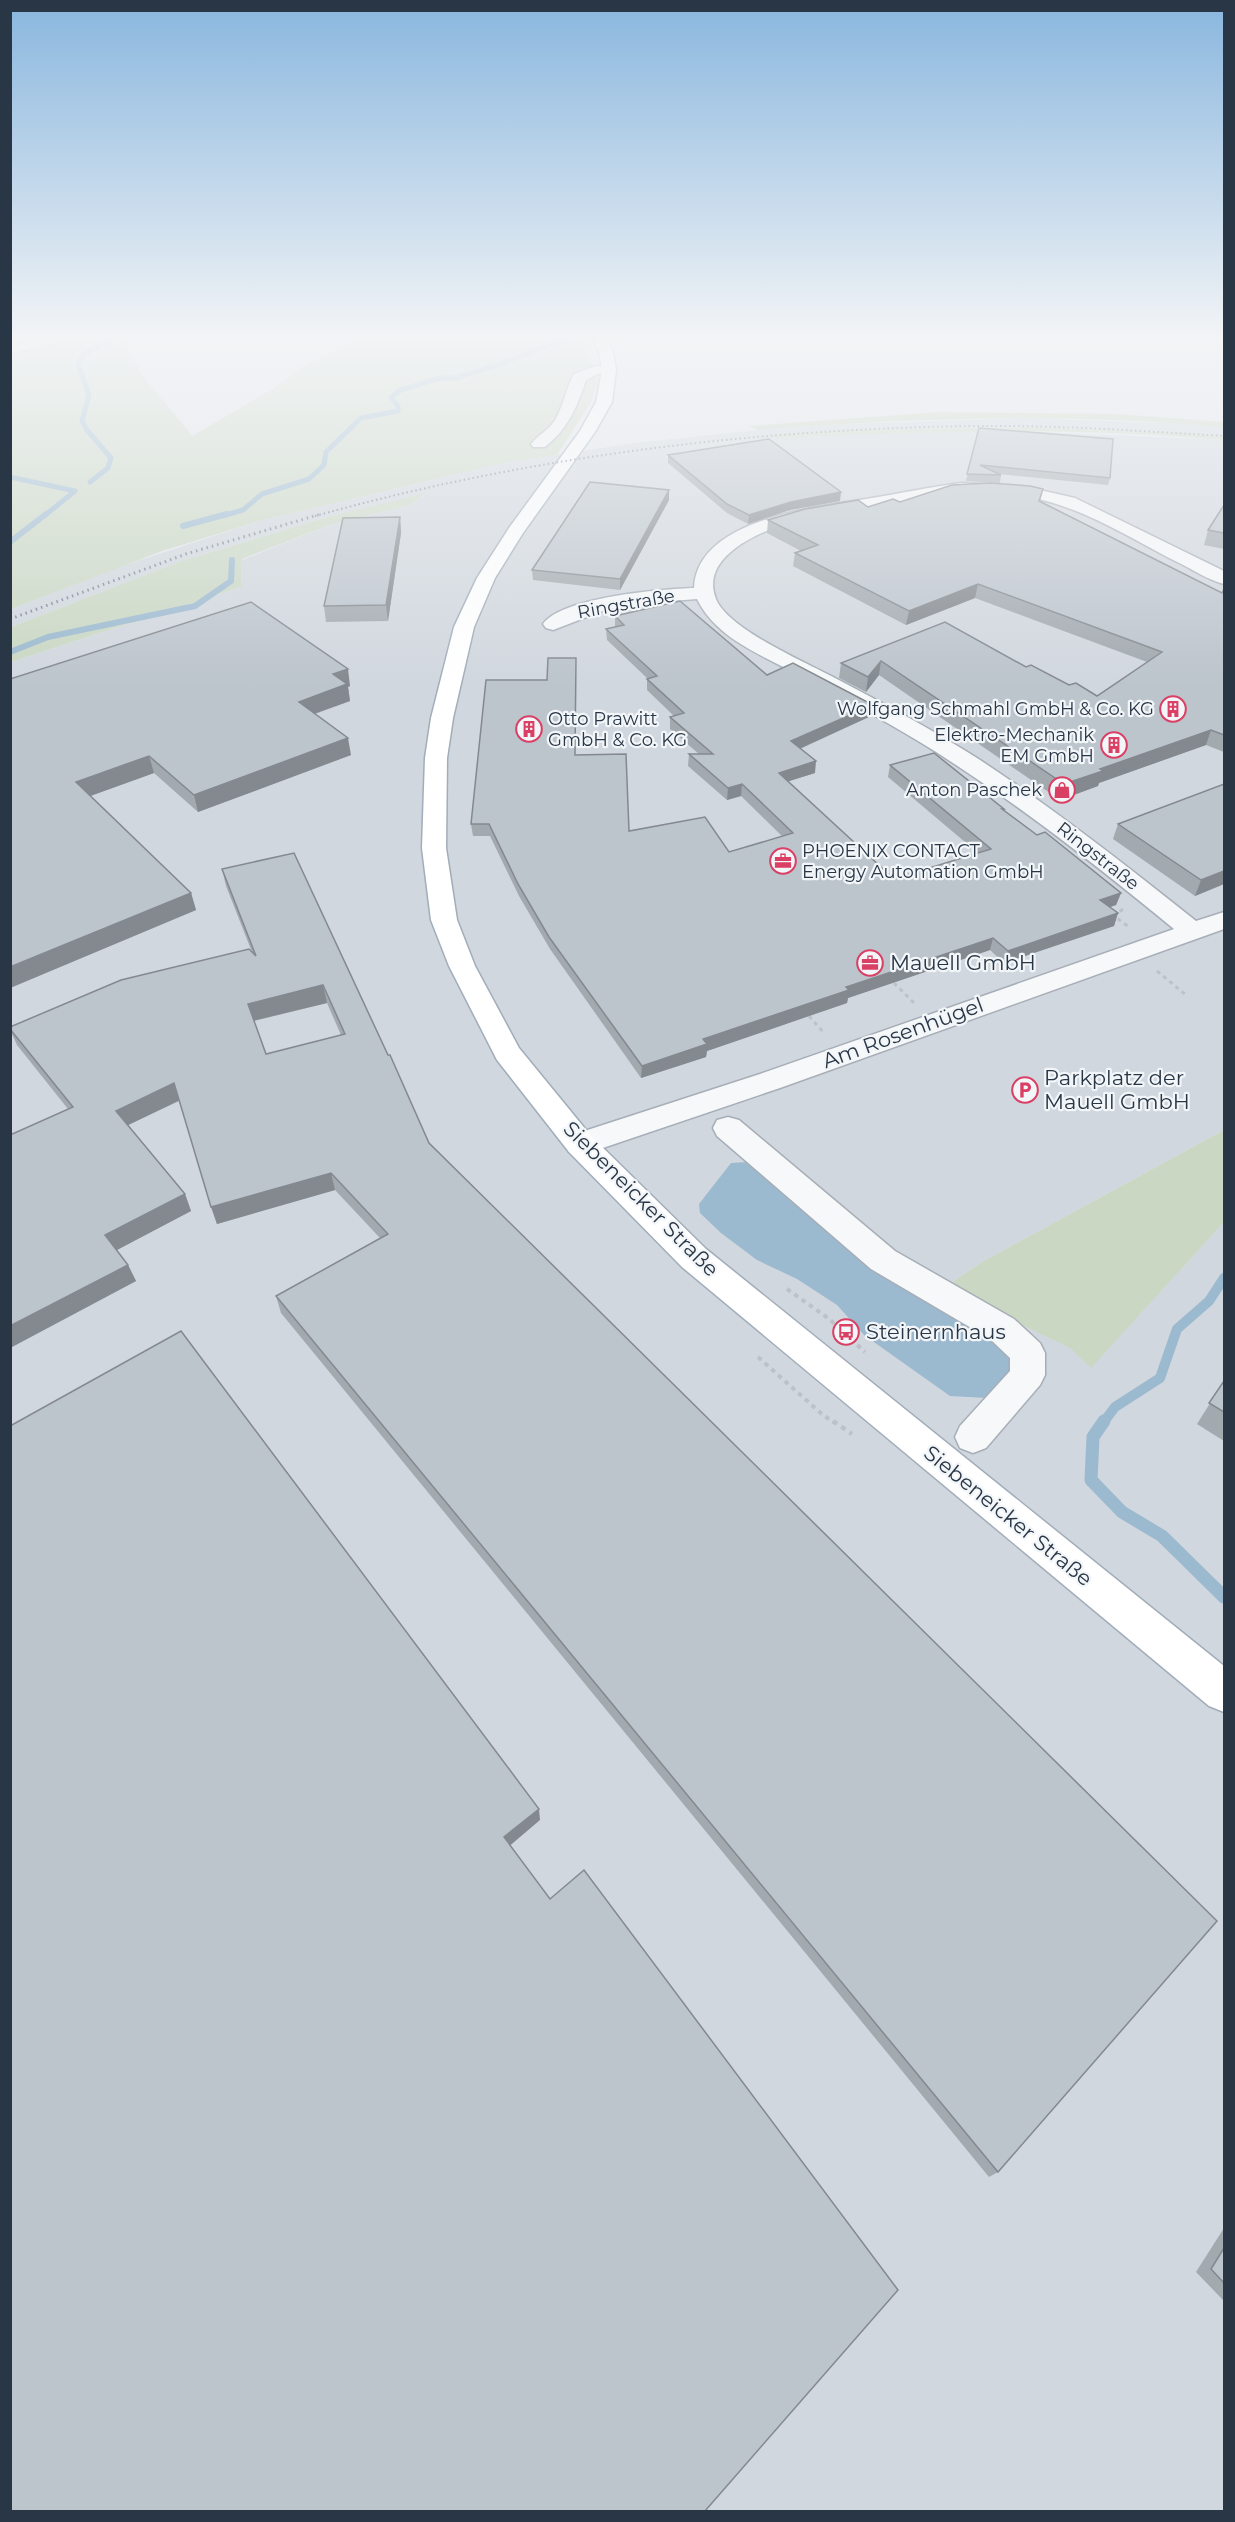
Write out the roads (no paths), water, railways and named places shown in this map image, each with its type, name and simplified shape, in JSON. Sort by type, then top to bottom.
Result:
[{"type":"main road","name":"Siebeneicker Straße","points":[[572,451],[515,532],[486,578],[474,603],[464,627],[453,671],[436,758],[434,848],[444,920],[462,966],[507,1053],[580,1144],[694,1258],[1224,1692]]},
{"type":"street","name":"Ringstraße","points":[[1191,930],[1058,823],[966,761],[747,639],[720,618],[702,593],[706,572],[714,557],[732,541],[767,525],[814,513],[931,492],[971,488],[1022,492],[1068,502],[1224,578]]},
{"type":"street","name":"Ringstraße","points":[[553,624],[564,615],[582,609],[663,595],[702,593]]},
{"type":"street","name":"Am Rosenhügel","points":[[580,1144],[770,1081],[1224,920]]},
{"type":"street","points":[[728,1128],[883,1260],[1002,1329],[1028,1353],[1027,1375],[973,1437]]},
{"type":"water","points":[[747,1162],[1006,1348],[1015,1364],[987,1398],[950,1396],[864,1335],[837,1305],[797,1279],[757,1260],[721,1233],[700,1213],[699,1204],[731,1163]]},
{"type":"waterway","points":[[90,482],[108,468],[111,458],[105,451]]},
{"type":"waterway","points":[[222,516],[243,510],[262,494],[309,479],[324,465],[327,451]]},
{"type":"waterway","points":[[10,477],[75,491],[44,516]]},
{"type":"waterway","points":[[10,542],[46,514]]},
{"type":"waterway","points":[[183,526],[227,514]]},
{"type":"waterway","points":[[10,652],[48,637],[195,606],[231,581],[232,560]]},
{"type":"waterway","points":[[1103,1423],[1115,1407],[1160,1378],[1177,1329],[1209,1301],[1224,1278]]},
{"type":"waterway","points":[[1104,1421],[1093,1437],[1091,1480],[1122,1512],[1162,1536],[1224,1597]]},
{"type":"railway","points":[[315,516],[478,477],[637,451]]},
{"type":"railway","points":[[10,619],[186,554],[321,514]]},
{"type":"place","name":"Wolfgang Schmahl GmbH & Co. KG","points":[[1173,709]]},
{"type":"place","name":"Otto Prawitt GmbH & Co. KG","points":[[529,729]]},
{"type":"place","name":"Elektro-Mechanik EM GmbH","points":[[1114,745]]},
{"type":"place","name":"Anton Paschek","points":[[1062,790]]},
{"type":"place","name":"PHOENIX CONTACT Energy Automation GmbH","points":[[783,861]]},
{"type":"place","name":"Mauell GmbH","points":[[870,963]]},
{"type":"place","name":"Parkplatz der Mauell GmbH","points":[[1025,1090]]},
{"type":"place","name":"Steinernhaus","points":[[846,1332]]}]
